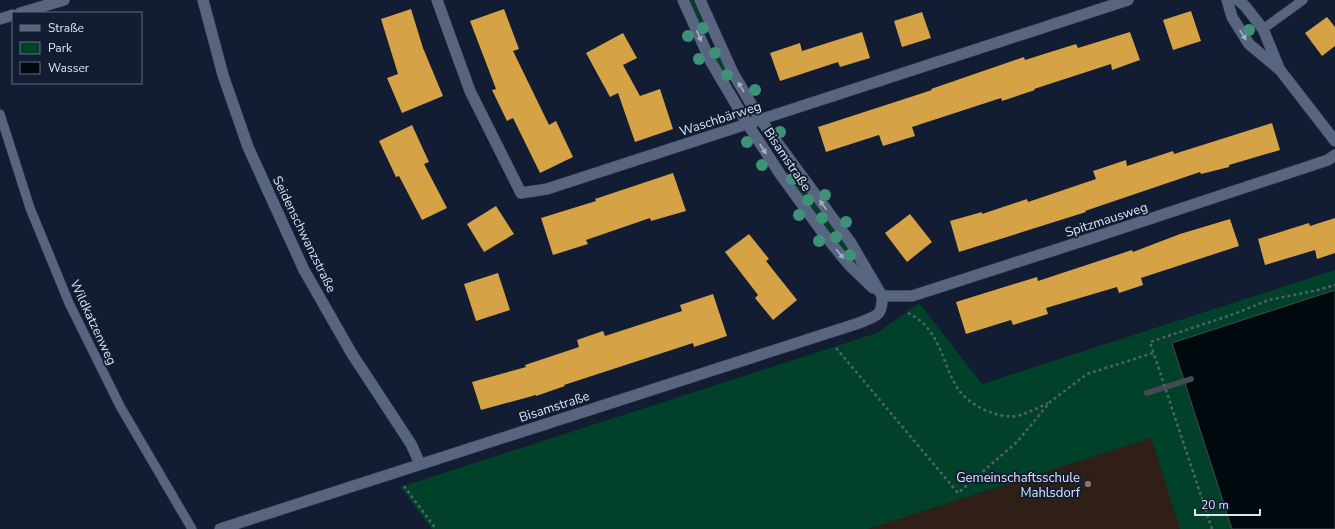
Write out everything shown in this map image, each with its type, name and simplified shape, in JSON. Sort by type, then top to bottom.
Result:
[{"type":"street","points":[[23,12],[64,0]]},
{"type":"street","name":"Seidenschwanzstraße","points":[[203,0],[223,75],[248,146],[301,263],[352,354],[411,444],[420,464]]},
{"type":"street","name":"Waschbärweg","points":[[437,0],[470,91],[521,194],[547,189],[1128,0]]},
{"type":"street","name":"Bisamstraße","points":[[683,0],[711,62],[747,124],[780,174],[823,233],[849,265],[882,296]]},
{"type":"street","name":"Bisamstraße","points":[[220,529],[859,323],[878,315],[883,306],[882,296],[851,243],[760,119],[733,73],[700,0]]},
{"type":"street","points":[[1227,0],[1232,17],[1249,44],[1280,70],[1335,141]]},
{"type":"street","points":[[1238,0],[1245,6],[1263,29],[1280,70]]},
{"type":"street","points":[[0,19],[12,15]]},
{"type":"street","name":"Spitzmausweg","points":[[882,296],[912,296],[1328,160],[1335,155]]},
{"type":"lane","points":[[1263,29],[1303,0]]},
{"type":"lane","name":"Wildkatzenweg","points":[[0,114],[30,208],[69,303],[120,406],[192,529]]},
{"type":"path","points":[[1212,529],[1150,342],[1234,314],[1269,300],[1335,285]]},
{"type":"path","points":[[905,311],[917,318],[929,330],[940,349],[958,390],[974,405],[993,414],[1015,416],[1030,412],[1050,402],[1087,374],[1154,353]]},
{"type":"path","points":[[824,334],[958,493],[1016,442],[1050,402]]},
{"type":"path","points":[[394,473],[436,529]]},
{"type":"shaded area","name":"Gemeinschaftsschule Mahlsdorf","points":[[1151,438],[1180,529],[868,529]]},
{"type":"green space","points":[[688,0],[693,0],[706,32],[701,30]]},
{"type":"green space","points":[[713,48],[717,51],[731,78],[728,80],[712,52]]},
{"type":"green space","points":[[790,174],[798,182],[853,255],[853,260],[849,258],[788,176]]},
{"type":"green space","points":[[1335,270],[1335,290],[1172,343],[1232,529],[1180,529],[1151,438],[868,529],[432,529],[400,487],[877,333],[919,303],[982,384]]},
{"type":"water","points":[[1335,290],[1335,529],[1232,529],[1172,343]]},
{"type":"building","points":[[411,9],[423,48],[443,96],[402,113],[387,78],[398,74],[381,19]]},
{"type":"building","points":[[504,9],[519,49],[513,51],[549,125],[556,121],[573,157],[540,173],[513,118],[507,121],[492,90],[496,89],[470,21]]},
{"type":"building","points":[[1191,11],[1201,41],[1173,50],[1163,20]]},
{"type":"building","points":[[922,12],[931,38],[902,47],[894,21]]},
{"type":"building","points":[[1327,17],[1335,27],[1335,46],[1322,56],[1305,33]]},
{"type":"building","points":[[862,32],[870,58],[840,67],[838,62],[780,81],[770,53],[800,43],[802,51]]},
{"type":"building","points":[[1130,32],[1140,60],[1112,70],[1111,64],[1002,101],[1001,98],[912,127],[915,136],[883,146],[879,135],[826,152],[818,127],[932,90],[931,89],[1024,57],[1025,60],[1076,44],[1078,48]]},
{"type":"building","points":[[623,33],[637,58],[623,65],[640,96],[660,89],[673,129],[635,142],[618,93],[610,97],[586,53]]},
{"type":"building","points":[[1272,123],[1280,150],[1229,165],[1229,167],[1201,174],[1200,172],[1085,211],[1086,212],[959,252],[950,221],[982,212],[982,214],[1027,199],[1028,202],[1096,179],[1093,171],[1126,160],[1127,166],[1173,151],[1174,154]]},
{"type":"building","points":[[412,125],[429,162],[424,164],[447,208],[422,220],[399,176],[396,177],[379,141]]},
{"type":"building","points":[[673,173],[686,211],[651,221],[650,218],[586,240],[588,244],[553,255],[541,218],[596,201],[595,199]]},
{"type":"building","points":[[496,206],[514,234],[484,252],[467,224]]},
{"type":"building","points":[[910,214],[932,242],[907,262],[885,233]]},
{"type":"building","points":[[1335,218],[1335,253],[1317,259],[1315,250],[1265,265],[1258,239],[1309,223],[1310,226]]},
{"type":"building","points":[[1230,219],[1239,246],[1141,278],[1143,285],[1119,293],[1117,287],[1046,308],[1048,314],[1013,325],[1011,320],[966,334],[956,302],[1037,277],[1038,281],[1132,250],[1133,252],[1180,234]]},
{"type":"building","points":[[749,234],[769,259],[766,261],[797,300],[773,320],[755,298],[758,295],[725,252]]},
{"type":"building","points":[[498,273],[510,310],[476,321],[464,284]]},
{"type":"building","points":[[713,294],[727,336],[694,347],[693,343],[564,385],[565,386],[536,396],[481,410],[472,382],[526,367],[525,365],[579,347],[577,340],[603,331],[605,336],[682,311],[680,305]]},
{"type":"waterway","points":[[1147,393],[1191,379]]},
{"type":"place","name":"Gemeinschaftsschule Mahlsdorf","points":[[1088,484]]}]
